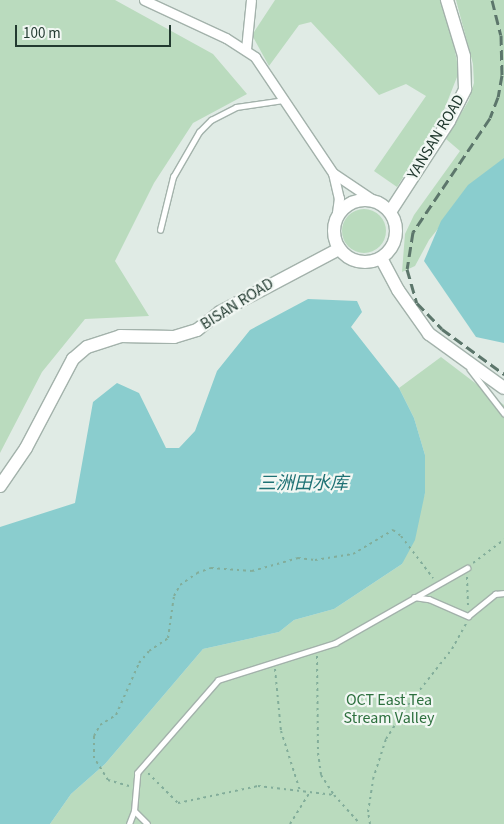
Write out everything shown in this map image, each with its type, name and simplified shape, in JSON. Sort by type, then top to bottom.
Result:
[{"type":"main road","name":"YANSAN ROAD","points":[[390,212],[449,121],[465,89],[464,56],[448,0]]},
{"type":"main road","points":[[352,202],[376,202],[390,212],[396,226],[395,241],[381,258],[358,262],[339,249],[334,234],[336,219],[352,202]]},
{"type":"main road","name":"BISAN ROAD","points":[[0,486],[26,448],[73,359],[87,347],[120,336],[174,337],[196,330],[220,312],[339,249]]},
{"type":"main road","points":[[381,258],[421,325],[461,358],[504,388]]},
{"type":"street","points":[[144,0],[246,49],[264,68],[333,173],[339,198],[336,219]]},
{"type":"street","points":[[246,49],[251,0]]},
{"type":"street","points":[[333,173],[376,202]]},
{"type":"lane","points":[[160,230],[174,176],[199,132],[211,120],[236,107],[286,100]]},
{"type":"lane","points":[[461,358],[504,413]]},
{"type":"lane","points":[[129,824],[134,811],[137,773],[218,680],[335,643],[411,598],[467,568]]},
{"type":"lane","points":[[411,598],[429,599],[468,616],[495,594],[504,593]]},
{"type":"lane","points":[[134,811],[148,824]]},
{"type":"path","points":[[136,789],[108,780],[94,758],[94,736],[100,725],[116,715],[139,662],[149,651],[168,638],[174,596],[180,585],[211,568],[252,571],[298,558],[315,560],[352,554],[393,530],[425,563],[437,584]]},
{"type":"path","points":[[370,824],[368,812],[373,780],[386,739],[408,705],[452,648],[468,616],[467,568],[504,540]]},
{"type":"path","points":[[318,649],[318,753],[321,774],[334,795],[360,824]]},
{"type":"path","points":[[275,662],[281,730],[300,791]]},
{"type":"path","points":[[143,766],[155,783],[178,803],[258,786],[334,795]]},
{"type":"path","points":[[290,824],[310,792]]},
{"type":"green space","points":[[0,0],[115,0],[213,54],[247,94],[193,123],[154,183],[115,261],[149,316],[85,319],[42,372],[0,453]]},
{"type":"green space","points":[[275,0],[445,0],[459,72],[442,115],[397,187],[374,171],[426,96],[406,84],[379,95],[311,22],[299,25],[269,66],[252,35]]},
{"type":"green space","points":[[456,0],[504,0],[504,163],[464,196],[429,240],[415,266],[402,272],[405,234],[414,215],[460,151],[446,139],[469,100],[474,83],[473,64]]},
{"type":"green space","points":[[364,209],[376,213],[382,219],[386,231],[382,243],[376,249],[364,253],[352,249],[346,243],[342,231],[346,219],[352,213]]},
{"type":"green space","name":"OCT East Tea Stream Valley","points":[[441,357],[504,405],[504,824],[50,824],[71,794],[105,764],[203,649],[279,632],[294,620],[334,609],[402,564],[425,493],[425,455],[414,418],[399,388]]},
{"type":"water","points":[[504,158],[504,343],[476,337],[424,261],[441,221],[468,185]]},
{"type":"water","name":"三洲田水库","points":[[308,299],[357,301],[362,312],[351,327],[399,388],[414,418],[425,455],[425,493],[415,540],[402,564],[334,609],[294,620],[279,632],[203,649],[105,764],[71,794],[50,824],[0,824],[0,527],[75,503],[93,402],[117,383],[139,393],[166,448],[179,448],[195,431],[217,371],[250,330]]},
{"type":"railway","points":[[492,0],[501,35],[502,75],[498,97],[490,118],[413,232],[407,269],[417,303],[442,329],[504,374]]}]
